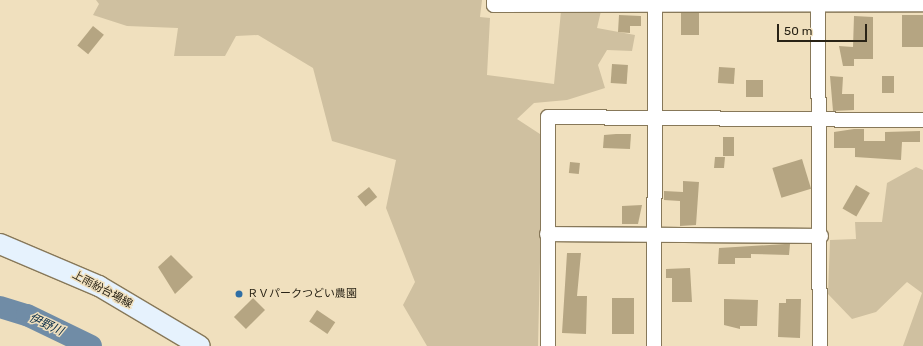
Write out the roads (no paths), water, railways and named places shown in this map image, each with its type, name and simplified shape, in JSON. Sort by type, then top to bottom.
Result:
[{"type":"main road","name":"上雨紛台場線","points":[[0,244],[99,286],[200,346]]},
{"type":"street","points":[[494,0],[494,5],[655,2],[818,2],[923,4]]},
{"type":"street","points":[[654,346],[655,2]]},
{"type":"street","points":[[818,2],[821,236],[820,346]]},
{"type":"street","points":[[548,346],[548,117],[923,120]]},
{"type":"street","points":[[547,234],[821,236]]},
{"type":"waterway","name":"伊野川","points":[[0,307],[27,315],[91,346]]},
{"type":"place","name":"ＲＶパークつどい農園","points":[[239,294]]}]
